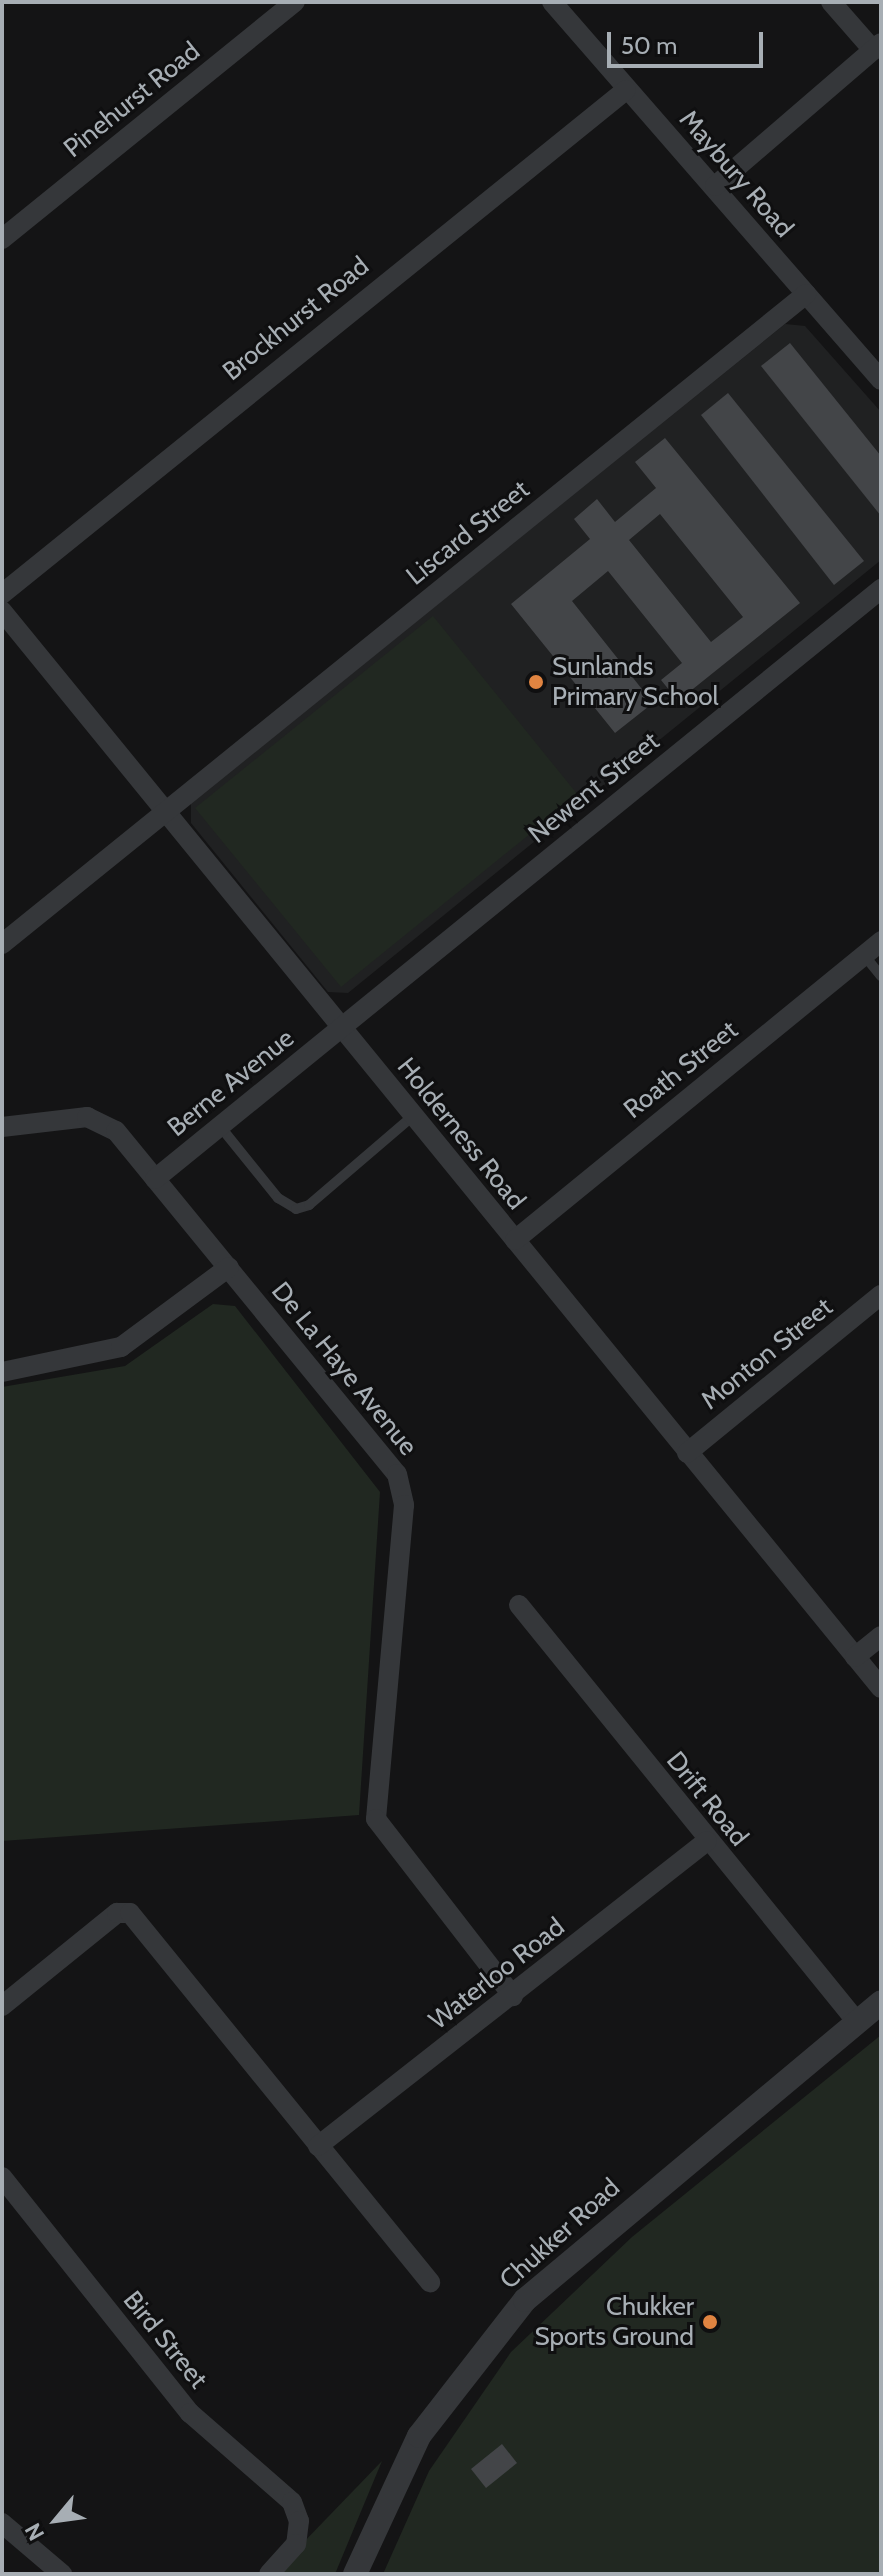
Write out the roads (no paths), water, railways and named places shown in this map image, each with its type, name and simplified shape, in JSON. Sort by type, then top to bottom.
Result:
[{"type":"street","name":"Pinehurst Road","points":[[2,239],[295,2]]},
{"type":"street","name":"Maybury Road","points":[[552,2],[881,380]]},
{"type":"street","points":[[715,186],[877,47],[831,2]]},
{"type":"street","name":"Brockhurst Road","points":[[2,594],[626,90]]},
{"type":"street","name":"Liscard Street","points":[[2,944],[806,294]]},
{"type":"street","name":"Newent Street","points":[[340,1028],[881,589]]},
{"type":"street","name":"Holderness Road","points":[[2,611],[10,636],[162,813],[413,1116],[881,1688]]},
{"type":"street","name":"Roath Street","points":[[515,1240],[881,941]]},
{"type":"street","name":"Berne Avenue","points":[[155,1179],[340,1028]]},
{"type":"street","name":"De La Haye Avenue","points":[[2,1127],[87,1117],[116,1131],[401,1482],[404,1505],[376,1819],[513,1996]]},
{"type":"street","points":[[2,1372],[121,1347],[229,1267]]},
{"type":"street","name":"Monton Street","points":[[687,1453],[881,1295]]},
{"type":"street","name":"Drift Road","points":[[519,1605],[707,1841],[857,2022]]},
{"type":"street","points":[[855,1657],[881,1636]]},
{"type":"street","name":"Waterloo Road","points":[[318,2146],[707,1841]]},
{"type":"street","points":[[2,2006],[117,1913],[128,1912],[430,2282]]},
{"type":"street","name":"Chukker Road","points":[[355,2574],[419,2436],[515,2311],[881,2002]]},
{"type":"street","name":"Bird Street","points":[[2,2177],[190,2413],[286,2495],[299,2521],[296,2544],[269,2574]]},
{"type":"street","points":[[2,2523],[62,2574]]},
{"type":"lane","points":[[864,955],[881,976]]},
{"type":"lane","points":[[219,1125],[278,1198],[296,1209],[309,1205],[413,1116]]},
{"type":"place","name":"Sunlands Primary School","points":[[536,682]]},
{"type":"place","name":"Chukker Sports Ground","points":[[710,2322]]}]
